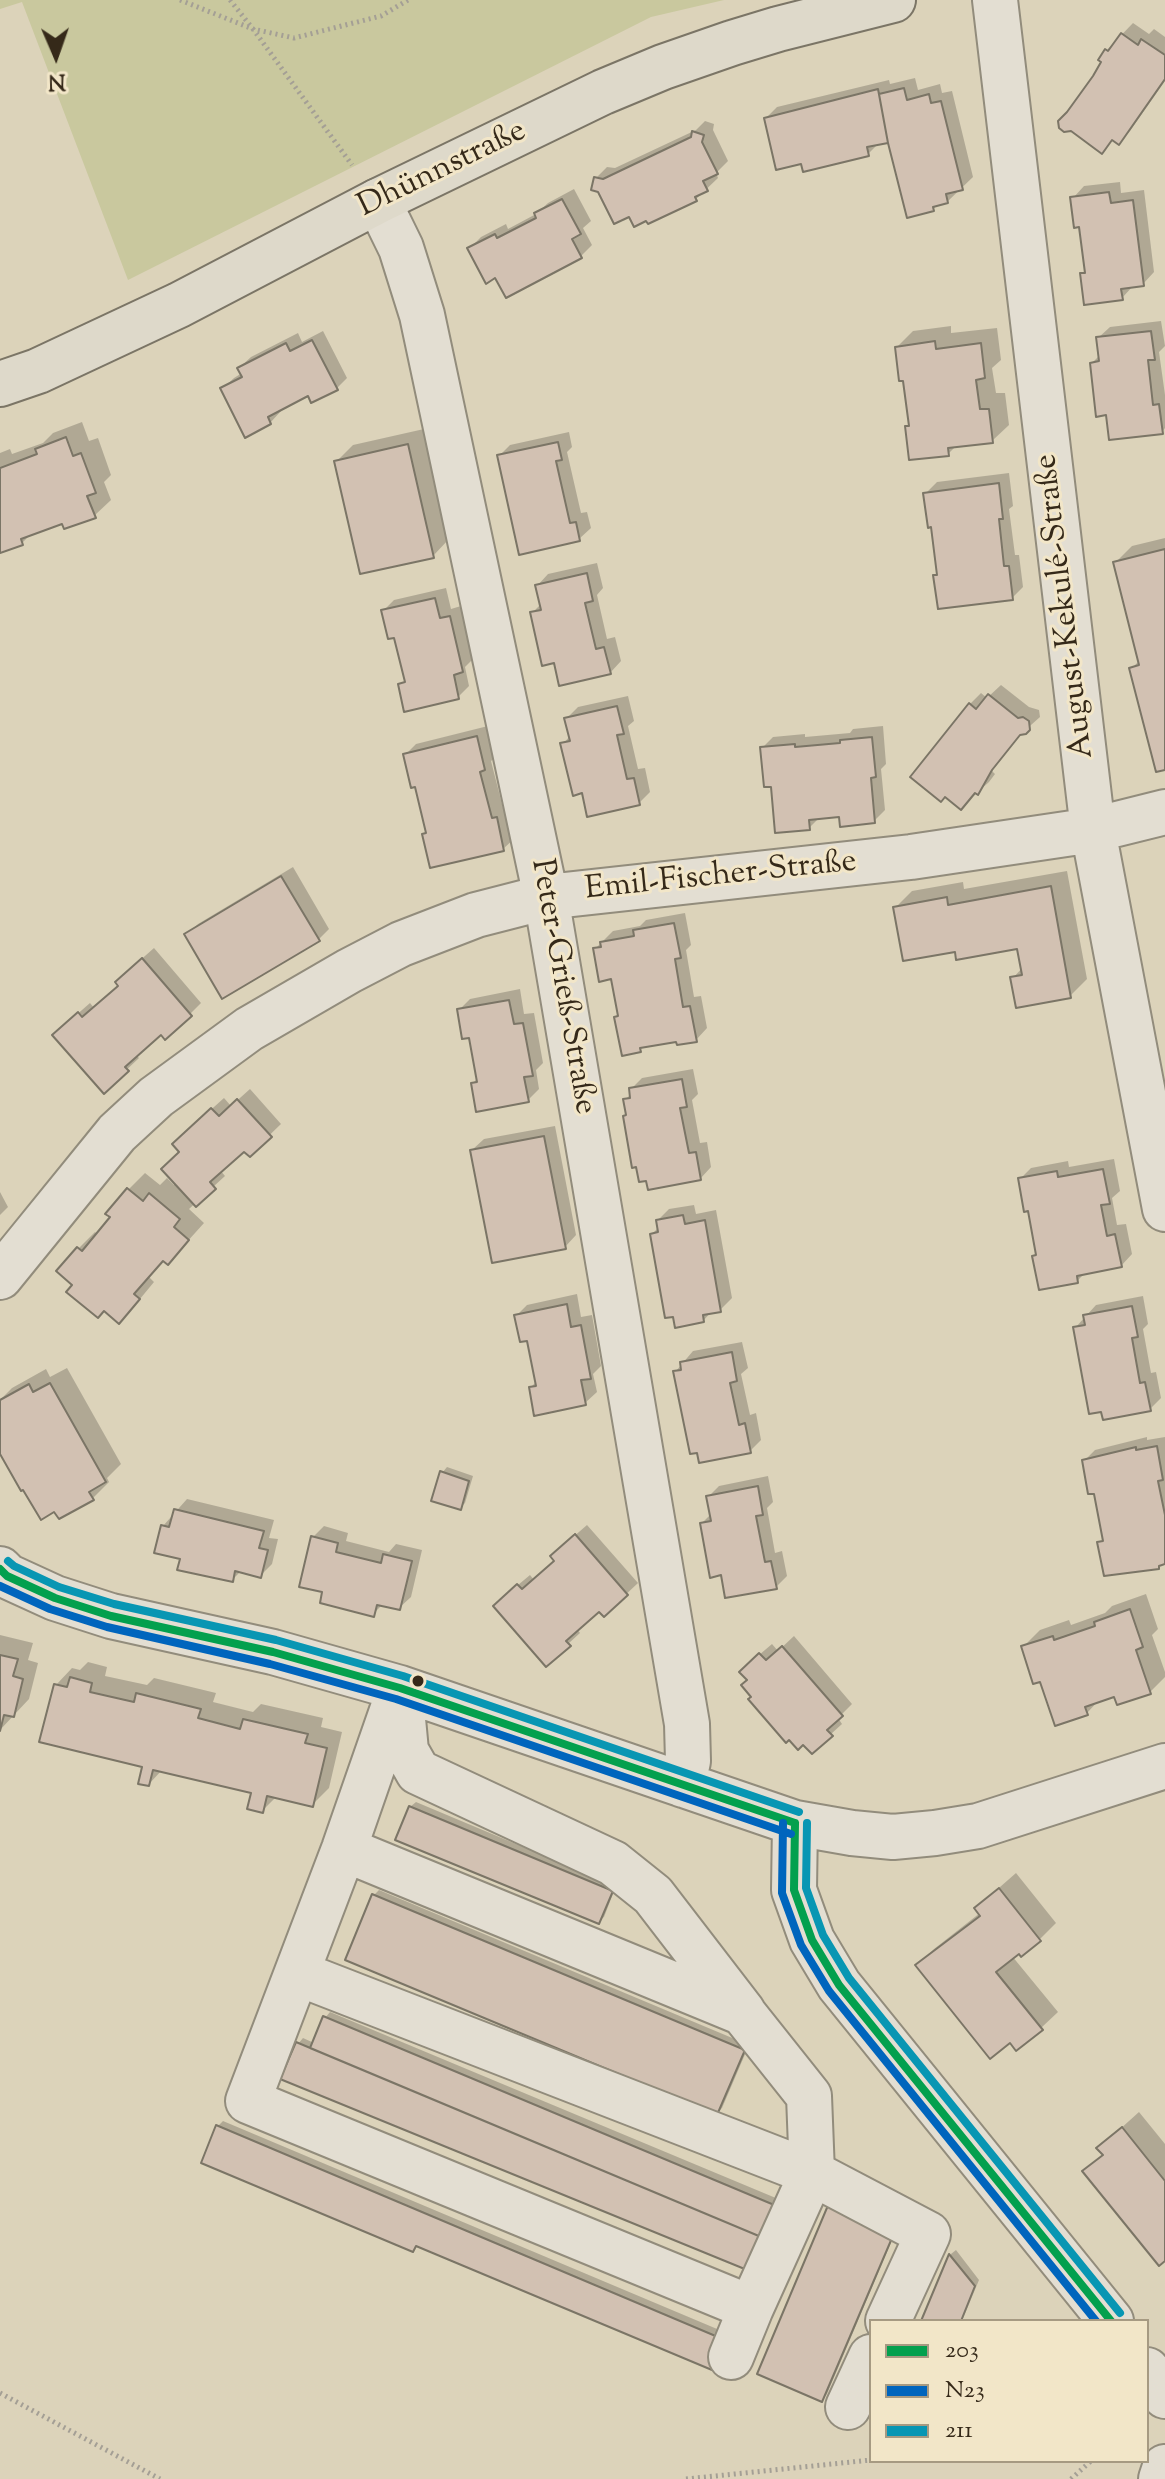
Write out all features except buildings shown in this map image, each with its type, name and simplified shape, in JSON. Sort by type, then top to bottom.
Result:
[{"type":"main road","name":"Dhünnstraße","points":[[3,386],[179,305],[378,201],[603,92],[663,67],[778,29],[893,0]]},
{"type":"street","name":"August-Kekulé-Straße","points":[[995,0],[1093,830],[1165,1209]]},
{"type":"street","name":"Peter-Grieß-Straße","points":[[378,201],[401,248],[422,315],[546,897],[687,1724],[688,1761],[683,1785]]},
{"type":"street","name":"Emil-Fischer-Straße","points":[[0,1277],[117,1133],[156,1097],[249,1029],[401,944],[476,915],[546,897],[911,857],[1093,830],[1165,812]]},
{"type":"street","points":[[0,1569],[7,1576],[55,1598],[111,1616],[273,1652],[400,1688],[795,1823],[852,1833],[893,1837],[978,1826],[1165,1766]]},
{"type":"street","points":[[400,1688],[344,1849],[248,2101],[751,2308]]},
{"type":"street","points":[[400,1688],[406,1751],[418,1772],[613,1863],[653,1895],[809,2096],[812,2173],[731,2357]]},
{"type":"street","points":[[795,1823],[794,1890],[812,1940],[839,1985],[1109,2319]]},
{"type":"street","points":[[344,1849],[743,2013]]},
{"type":"street","points":[[297,1973],[812,2173],[928,2234],[889,2319]]},
{"type":"street","points":[[848,2407],[869,2361]]},
{"type":"street","points":[[1149,2373],[1165,2396]]},
{"type":"street","points":[[1161,2479],[1165,2467]]},
{"type":"path","points":[[180,0],[253,29],[294,38],[381,16],[408,0]]},
{"type":"path","points":[[230,0],[378,201]]},
{"type":"path","points":[[0,2393],[160,2479]]},
{"type":"path","points":[[686,2479],[869,2460]]},
{"type":"path","points":[[1071,2479],[1089,2463]]},
{"type":"green space","points":[[0,0],[724,0],[651,17],[128,280],[22,2],[0,9]]},
{"type":"transit line","name":"211","points":[[8,1561],[59,1587],[114,1604],[276,1640],[403,1676],[799,1812]]},
{"type":"transit line","name":"203","points":[[0,1569],[7,1576],[55,1598],[111,1616],[273,1652],[400,1688],[795,1823]]},
{"type":"transit line","name":"N23","points":[[0,1586],[50,1609],[107,1627],[270,1664],[396,1699],[791,1834]]},
{"type":"transit line","name":"N23","points":[[783,1823],[782,1893],[801,1945],[829,1991],[1094,2319]]},
{"type":"transit line","name":"203","points":[[795,1823],[794,1890],[812,1940],[839,1985],[1109,2319]]},
{"type":"transit line","name":"211","points":[[807,1823],[806,1888],[823,1935],[849,1978],[1120,2313]]}]
